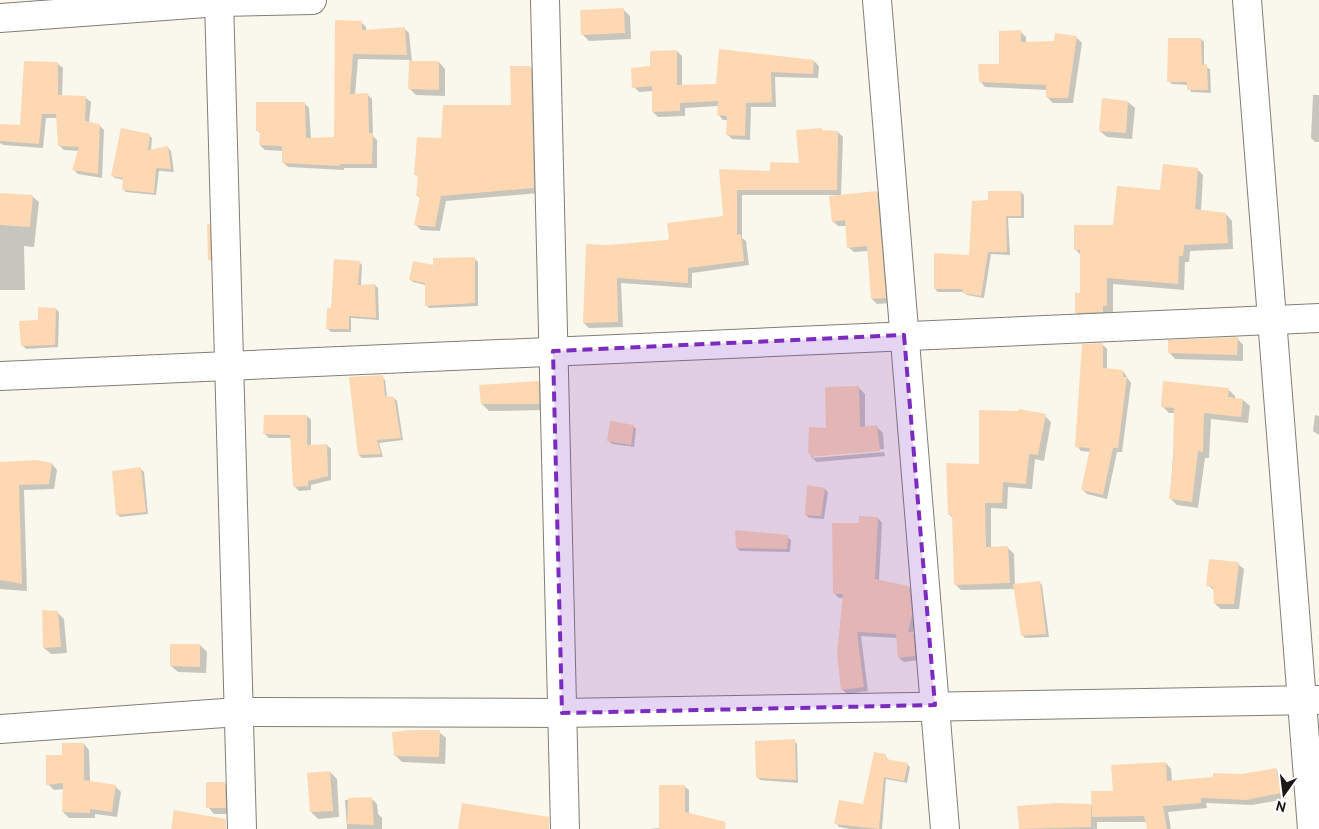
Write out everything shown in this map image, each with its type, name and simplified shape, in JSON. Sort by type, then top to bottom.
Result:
[{"type":"street","points":[[0,18],[219,1],[312,0]]},
{"type":"street","points":[[545,0],[565,829]]},
{"type":"street","points":[[877,0],[945,829]]},
{"type":"street","points":[[1247,0],[1272,318],[1311,700],[1312,829]]},
{"type":"street","points":[[219,1],[242,829]]},
{"type":"street","points":[[0,376],[1272,318],[1319,318]]},
{"type":"street","points":[[0,730],[238,712],[562,713],[1311,700]]},
{"type":"highlighted area","points":[[904,335],[935,705],[562,713],[553,351]]},
{"type":"building","points":[[624,8],[625,33],[581,35],[580,10]]},
{"type":"building","points":[[335,20],[362,21],[362,30],[405,27],[407,55],[353,54],[350,94],[368,93],[369,133],[373,133],[372,164],[340,164],[340,166],[282,163],[282,146],[259,145],[260,131],[256,131],[256,102],[305,102],[306,138],[334,137]]},
{"type":"building","points":[[1021,30],[1021,42],[1054,41],[1055,33],[1077,36],[1068,98],[1046,98],[1046,85],[979,82],[978,64],[999,64],[999,31]]},
{"type":"building","points":[[1168,38],[1201,38],[1202,65],[1207,64],[1208,90],[1187,90],[1187,82],[1167,82]]},
{"type":"building","points":[[719,49],[814,60],[813,74],[771,72],[772,102],[746,103],[745,136],[726,135],[727,116],[717,115],[718,101],[680,103],[680,111],[652,112],[652,86],[632,88],[631,68],[650,66],[650,51],[677,50],[677,85],[716,84]]},
{"type":"building","points":[[24,61],[58,62],[58,95],[86,96],[85,121],[100,124],[98,174],[72,170],[79,147],[58,146],[56,114],[42,114],[39,144],[0,141],[0,124],[20,125]]},
{"type":"building","points":[[409,61],[439,61],[439,90],[408,89]]},
{"type":"building","points":[[510,66],[531,66],[534,188],[441,196],[435,227],[414,225],[420,196],[416,196],[418,175],[414,175],[417,137],[441,138],[443,105],[511,105]]},
{"type":"building","points":[[1102,98],[1128,101],[1126,133],[1099,131]]},
{"type":"building","points":[[121,128],[150,134],[148,150],[168,146],[171,169],[156,168],[154,193],[122,190],[123,178],[111,176]]},
{"type":"building","points":[[822,128],[822,130],[838,131],[837,190],[737,190],[737,235],[741,234],[744,261],[688,268],[688,283],[617,278],[618,322],[583,323],[586,244],[608,245],[666,240],[669,239],[667,223],[723,216],[719,169],[770,171],[770,162],[799,163],[796,130]]},
{"type":"building","points":[[1163,164],[1198,168],[1195,209],[1226,213],[1228,243],[1184,245],[1183,256],[1179,256],[1178,284],[1107,278],[1107,306],[1103,306],[1103,312],[1075,313],[1075,293],[1080,293],[1080,250],[1074,250],[1074,225],[1113,225],[1117,186],[1160,190]]},
{"type":"building","points":[[877,191],[886,298],[871,299],[867,246],[847,248],[845,220],[832,222],[829,196]]},
{"type":"building","points":[[988,191],[1021,191],[1021,216],[1006,216],[1007,252],[988,252],[981,296],[962,293],[963,289],[934,289],[934,253],[969,255],[972,201],[988,200]]},
{"type":"building","points":[[0,193],[33,195],[30,227],[0,225]]},
{"type":"building","points":[[207,224],[210,224],[211,260],[208,260]]},
{"type":"building","points":[[475,257],[475,303],[425,306],[425,283],[409,280],[413,261],[433,265],[433,258]]},
{"type":"building","points":[[334,259],[360,261],[358,285],[375,284],[376,318],[349,316],[349,329],[326,329],[327,308],[331,308]]},
{"type":"building","points":[[38,307],[56,308],[55,345],[21,346],[19,321],[38,320]]},
{"type":"building","points":[[1238,337],[1237,355],[1168,353],[1168,340]]},
{"type":"building","points":[[1103,343],[1103,368],[1123,370],[1123,377],[1127,377],[1118,448],[1113,448],[1103,495],[1081,490],[1090,448],[1075,447],[1082,344]]},
{"type":"building","points":[[383,375],[385,396],[394,397],[401,438],[377,440],[381,454],[358,455],[349,377]]},
{"type":"building","points":[[539,381],[539,404],[481,404],[479,385]]},
{"type":"building","points":[[1163,381],[1229,388],[1228,397],[1243,399],[1241,417],[1204,413],[1203,452],[1198,451],[1192,502],[1169,499],[1173,463],[1174,408],[1161,407]]},
{"type":"building","points":[[859,386],[860,427],[877,425],[880,451],[810,457],[808,453],[809,427],[826,428],[825,387]]},
{"type":"building","points":[[1019,409],[1046,414],[1038,455],[1029,454],[1026,484],[1003,482],[1002,503],[985,503],[986,547],[1008,546],[1010,583],[954,585],[952,515],[948,515],[946,463],[979,464],[979,410],[1018,411]]},
{"type":"building","points":[[264,415],[307,415],[307,445],[327,444],[328,476],[308,481],[308,486],[293,487],[290,435],[263,434]]},
{"type":"building","points":[[610,421],[634,425],[631,445],[607,441]]},
{"type":"building","points":[[36,460],[52,463],[49,484],[19,485],[22,584],[0,580],[0,462]]},
{"type":"building","points":[[141,467],[146,512],[116,515],[112,471]]},
{"type":"building","points":[[807,485],[825,488],[821,516],[805,515]]},
{"type":"building","points":[[859,516],[878,517],[875,579],[909,586],[912,614],[908,632],[913,632],[915,656],[898,658],[896,634],[857,632],[864,687],[841,690],[837,654],[843,594],[833,594],[832,523],[859,523]]},
{"type":"building","points":[[735,530],[788,535],[787,549],[736,548]]},
{"type":"building","points":[[1209,559],[1239,562],[1234,604],[1214,604],[1213,587],[1206,586]]},
{"type":"building","points":[[1040,581],[1046,634],[1021,636],[1013,584]]},
{"type":"building","points":[[42,610],[58,611],[61,647],[43,648]]},
{"type":"building","points":[[170,644],[200,644],[200,667],[170,666]]},
{"type":"building","points":[[440,730],[439,757],[394,756],[392,732]]},
{"type":"building","points":[[795,739],[796,780],[756,778],[755,741]]},
{"type":"building","points":[[62,743],[84,743],[84,780],[116,785],[112,812],[90,809],[90,813],[62,812],[63,783],[46,785],[46,755],[62,755]]},
{"type":"building","points":[[874,752],[886,754],[886,759],[908,763],[904,781],[884,777],[879,829],[834,824],[839,800],[863,804]]},
{"type":"building","points":[[1166,762],[1167,781],[1213,777],[1213,773],[1242,774],[1276,768],[1281,793],[1246,800],[1201,798],[1201,803],[1163,806],[1167,829],[1147,829],[1144,816],[1092,817],[1091,791],[1113,791],[1111,765]]},
{"type":"building","points":[[330,771],[333,811],[310,812],[307,773]]},
{"type":"building","points":[[206,782],[225,782],[226,808],[206,808]]},
{"type":"building","points":[[659,785],[685,785],[685,812],[726,822],[725,829],[659,829]]},
{"type":"building","points":[[372,797],[374,825],[347,824],[348,798]]},
{"type":"building","points":[[462,803],[549,817],[549,829],[458,829]]},
{"type":"building","points":[[1057,803],[1091,804],[1091,827],[1019,829],[1017,806]]},
{"type":"building","points":[[174,810],[226,819],[226,829],[171,829]]}]
